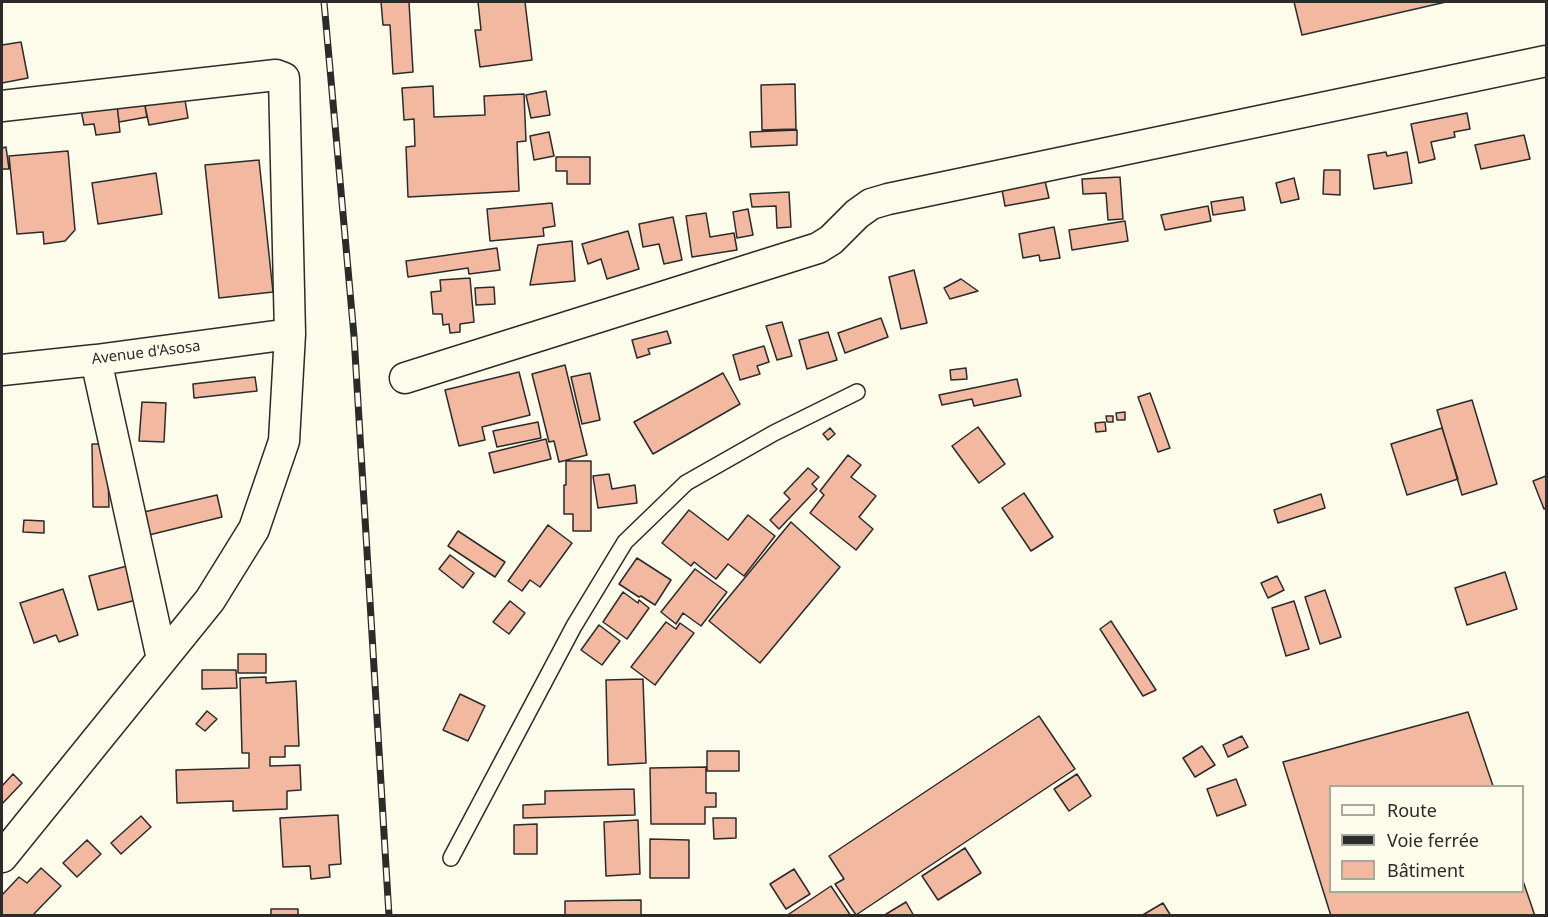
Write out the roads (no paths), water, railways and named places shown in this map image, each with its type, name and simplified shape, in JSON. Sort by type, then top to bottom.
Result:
[{"type":"street","points":[[405,378],[818,248],[831,240],[857,214],[871,204],[888,199],[1546,61]]},
{"type":"street","points":[[2,106],[276,75],[284,78],[290,334],[284,441],[254,529],[210,600],[2,857]]},
{"type":"street","name":"Avenue d'Asosa","points":[[2,370],[290,334]]},
{"type":"street","points":[[96,360],[162,659]]},
{"type":"lane","points":[[451,858],[574,626],[625,542],[686,483],[774,433],[857,392]]},
{"type":"railway","points":[[324,2],[354,336],[389,916]]}]
